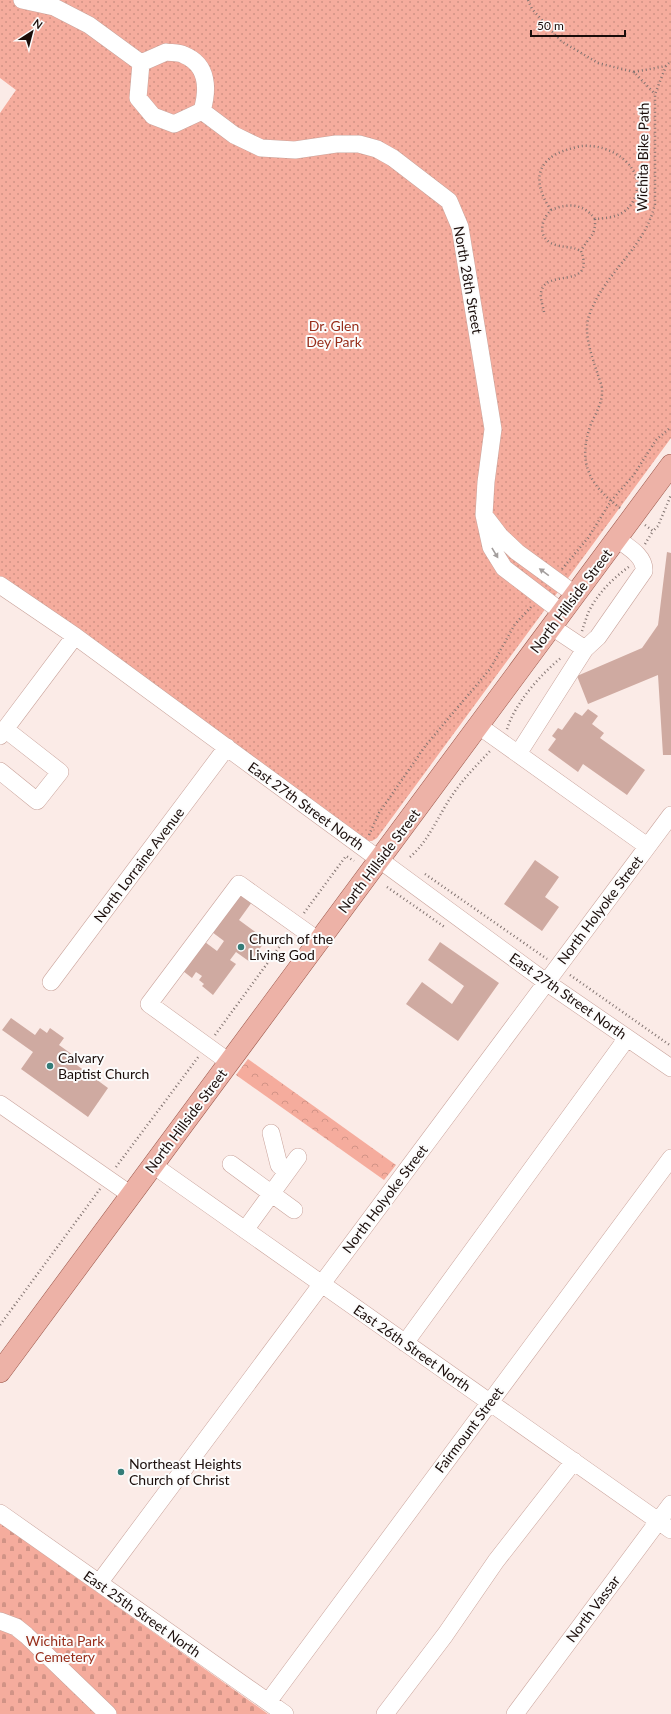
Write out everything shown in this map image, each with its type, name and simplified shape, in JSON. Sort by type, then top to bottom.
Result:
[{"type":"main road","name":"North Hillside Street","points":[[0,1372],[671,465]]},
{"type":"street","points":[[22,0],[54,7],[88,25],[141,63]]},
{"type":"street","points":[[166,52],[184,54],[197,64],[205,78],[207,95],[202,111],[174,124],[152,116],[138,98],[141,63],[166,52]]},
{"type":"street","name":"North 28th Street","points":[[202,111],[234,135],[261,148],[296,150],[336,144],[359,144],[376,149],[393,158],[449,201],[460,227],[493,429],[486,482],[484,515],[491,547],[504,568],[540,596],[557,620],[579,645]]},
{"type":"street","points":[[484,515],[500,536],[517,552],[576,595]]},
{"type":"street","points":[[518,754],[579,645],[598,637],[644,571],[644,565],[638,555],[617,539]]},
{"type":"street","name":"East 27th Street North","points":[[0,585],[75,636],[546,982],[671,1068]]},
{"type":"street","points":[[0,771],[37,800],[60,772],[3,733],[75,636]]},
{"type":"street","points":[[479,726],[647,846]]},
{"type":"street","name":"North Lorraine Avenue","points":[[51,982],[227,748]]},
{"type":"street","name":"North Holyoke Street","points":[[99,1584],[671,815]]},
{"type":"street","points":[[230,1062],[149,1004],[239,884],[319,941]]},
{"type":"street","points":[[405,1343],[628,1038]]},
{"type":"street","points":[[0,1104],[131,1195]]},
{"type":"street","points":[[271,1132],[278,1165],[287,1172]]},
{"type":"street","points":[[245,1230],[298,1157]]},
{"type":"street","name":"Fairmount Street","points":[[268,1702],[671,1158]]},
{"type":"street","name":"East 26th Street North","points":[[153,1164],[665,1526]]},
{"type":"street","points":[[231,1164],[294,1210]]},
{"type":"street","points":[[385,1714],[446,1635],[496,1561],[574,1462]]},
{"type":"street","name":"North Vassar","points":[[515,1714],[665,1526],[671,1504]]},
{"type":"street","name":"East 25th Street North","points":[[0,1513],[285,1714]]},
{"type":"street","points":[[0,1621],[16,1627],[26,1635],[108,1714]]},
{"type":"path","points":[[528,0],[532,9],[561,41],[598,62],[634,72],[666,66]]},
{"type":"path","name":"Wichita Bike Path","points":[[620,508],[597,486],[586,466],[584,445],[600,405],[602,389],[588,342],[589,315],[597,296],[643,237],[652,219],[655,204],[655,94],[666,66],[671,61]]},
{"type":"path","points":[[634,72],[655,94]]},
{"type":"path","points":[[551,210],[543,199],[539,188],[539,177],[542,167],[548,158],[575,147],[590,146],[605,149],[618,155],[627,162],[634,171],[637,181],[637,189],[630,208],[621,215],[595,219]]},
{"type":"path","points":[[544,312],[541,293],[543,287],[552,280],[575,276],[580,272],[584,260],[581,251],[573,247],[556,245],[548,241],[543,233],[541,224],[545,216],[551,210],[567,205],[576,205],[584,208],[595,219],[596,229],[594,234],[581,251]]},
{"type":"path","points":[[554,579],[588,538],[611,501],[633,476],[656,440],[671,427]]},
{"type":"path","points":[[410,857],[420,849],[453,793],[470,771],[500,741],[505,734],[511,718],[544,673],[565,654],[579,645],[582,630],[589,612],[600,594],[619,573],[633,563],[658,526],[671,495]]},
{"type":"path","points":[[644,525],[654,531]]},
{"type":"path","points":[[369,835],[379,813],[426,745],[490,669],[515,624],[540,596]]},
{"type":"path","points":[[0,1325],[346,856],[354,861]]},
{"type":"path","points":[[420,870],[671,1046]]},
{"type":"green space","name":"Dr. Glen Dey Park","points":[[0,0],[671,0],[671,438],[377,838],[372,841],[367,841],[0,576],[0,113],[16,90],[0,78]]},
{"type":"green space","points":[[248,1059],[396,1165],[384,1180],[236,1075]]},
{"type":"green space","name":"Wichita Park Cemetery","points":[[0,1523],[268,1714],[0,1714]]},
{"type":"building","points":[[667,552],[671,553],[671,755],[663,755],[658,675],[588,704],[577,676],[642,648],[658,625]]},
{"type":"building","points":[[588,709],[598,716],[592,724],[604,733],[600,738],[645,770],[627,795],[583,764],[578,772],[548,750],[556,739],[552,736],[558,728],[562,730],[575,712],[582,716]]},
{"type":"building","points":[[535,860],[559,877],[545,897],[559,907],[542,931],[504,904]]},
{"type":"building","name":"Church of the Living God","points":[[241,894],[252,902],[239,920],[266,940],[250,962],[236,952],[230,960],[236,964],[213,995],[202,986],[204,984],[199,980],[202,976],[196,972],[192,978],[183,971],[205,942],[217,951],[224,941],[212,932]]},
{"type":"building","points":[[440,942],[499,983],[458,1041],[406,1004],[422,982],[452,1004],[464,986],[428,960]]},
{"type":"building","name":"Calvary Baptist Church","points":[[11,1018],[35,1035],[40,1028],[47,1033],[50,1028],[64,1038],[59,1045],[77,1058],[74,1063],[108,1088],[88,1117],[21,1069],[33,1052],[2,1030]]},
{"type":"place","name":"Church of the Living God","points":[[241,947]]},
{"type":"place","name":"Calvary Baptist Church","points":[[50,1066]]},
{"type":"place","name":"Northeast Heights Church of Christ","points":[[121,1472]]}]
